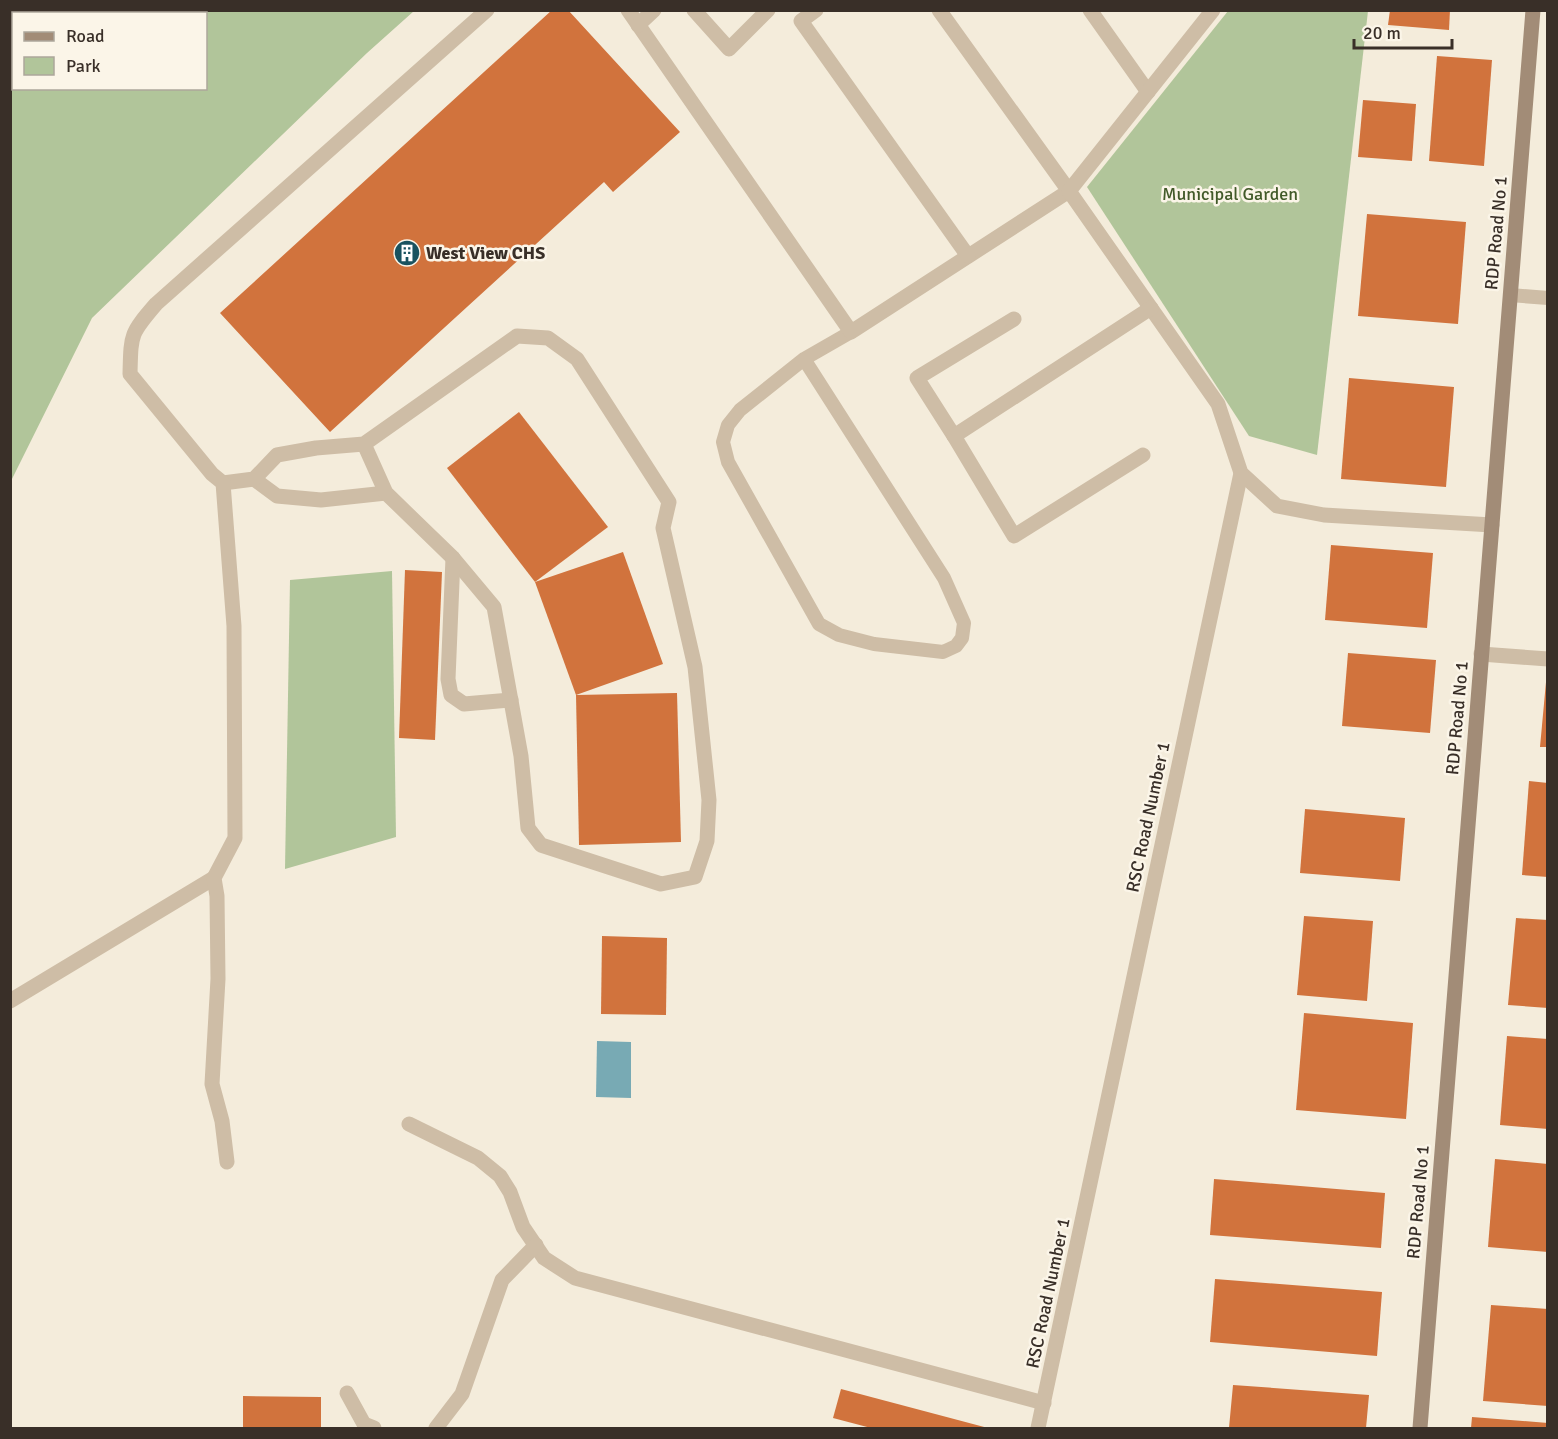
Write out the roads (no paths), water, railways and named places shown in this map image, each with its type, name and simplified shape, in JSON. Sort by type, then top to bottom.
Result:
[{"type":"street","points":[[10,1001],[214,878],[235,837],[234,626],[223,483],[212,474],[130,374],[130,341],[136,327],[156,304],[487,10]]},
{"type":"street","points":[[628,10],[851,332],[1069,191],[1213,10]]},
{"type":"street","points":[[638,25],[654,10]]},
{"type":"street","points":[[694,10],[729,49],[768,10]]},
{"type":"street","points":[[816,10],[801,21],[968,256]]},
{"type":"street","points":[[939,10],[1218,404],[1240,473],[1277,506],[1324,515],[1492,525]]},
{"type":"street","points":[[1090,10],[1148,92]]},
{"type":"street","name":"RDP Road No 1","points":[[1420,1428],[1533,10]]},
{"type":"street","points":[[954,436],[1151,308]]},
{"type":"street","points":[[1014,319],[916,378],[1014,536],[1143,455]]},
{"type":"street","points":[[223,483],[254,479],[277,455],[316,448],[364,444],[517,336],[548,338],[577,359],[669,502],[663,528],[695,667],[709,800],[707,841],[695,877],[661,884],[541,845],[528,828],[521,756],[494,607],[453,558],[386,493],[364,444]]},
{"type":"street","name":"RSC Road Number 1","points":[[1038,1428],[1240,473]]},
{"type":"street","points":[[254,479],[277,496],[321,500],[386,493]]},
{"type":"street","points":[[453,558],[448,679],[451,694],[464,704],[511,700]]},
{"type":"street","points":[[1481,654],[1548,659]]},
{"type":"street","points":[[214,878],[217,896],[218,979],[212,1084],[222,1121],[227,1162]]},
{"type":"street","points":[[408,1124],[478,1158],[500,1176],[510,1192],[523,1227],[544,1258],[575,1278],[1044,1403]]},
{"type":"street","points":[[436,1428],[462,1394],[502,1280],[536,1245]]},
{"type":"street","points":[[346,1393],[364,1424],[374,1428]]},
{"type":"lane","points":[[1510,295],[1548,298]]},
{"type":"lane","points":[[804,359],[944,579],[964,623],[962,638],[956,646],[943,652],[874,644],[839,635],[819,624],[728,462],[723,442],[728,425],[740,410],[804,359],[851,332]]},
{"type":"water","points":[[597,1041],[631,1042],[631,1098],[596,1097]]},
{"type":"place","name":"West View CHS","points":[[407,253]]},
{"type":"park label","name":"Municipal Garden","points":[[1230,194]]}]
